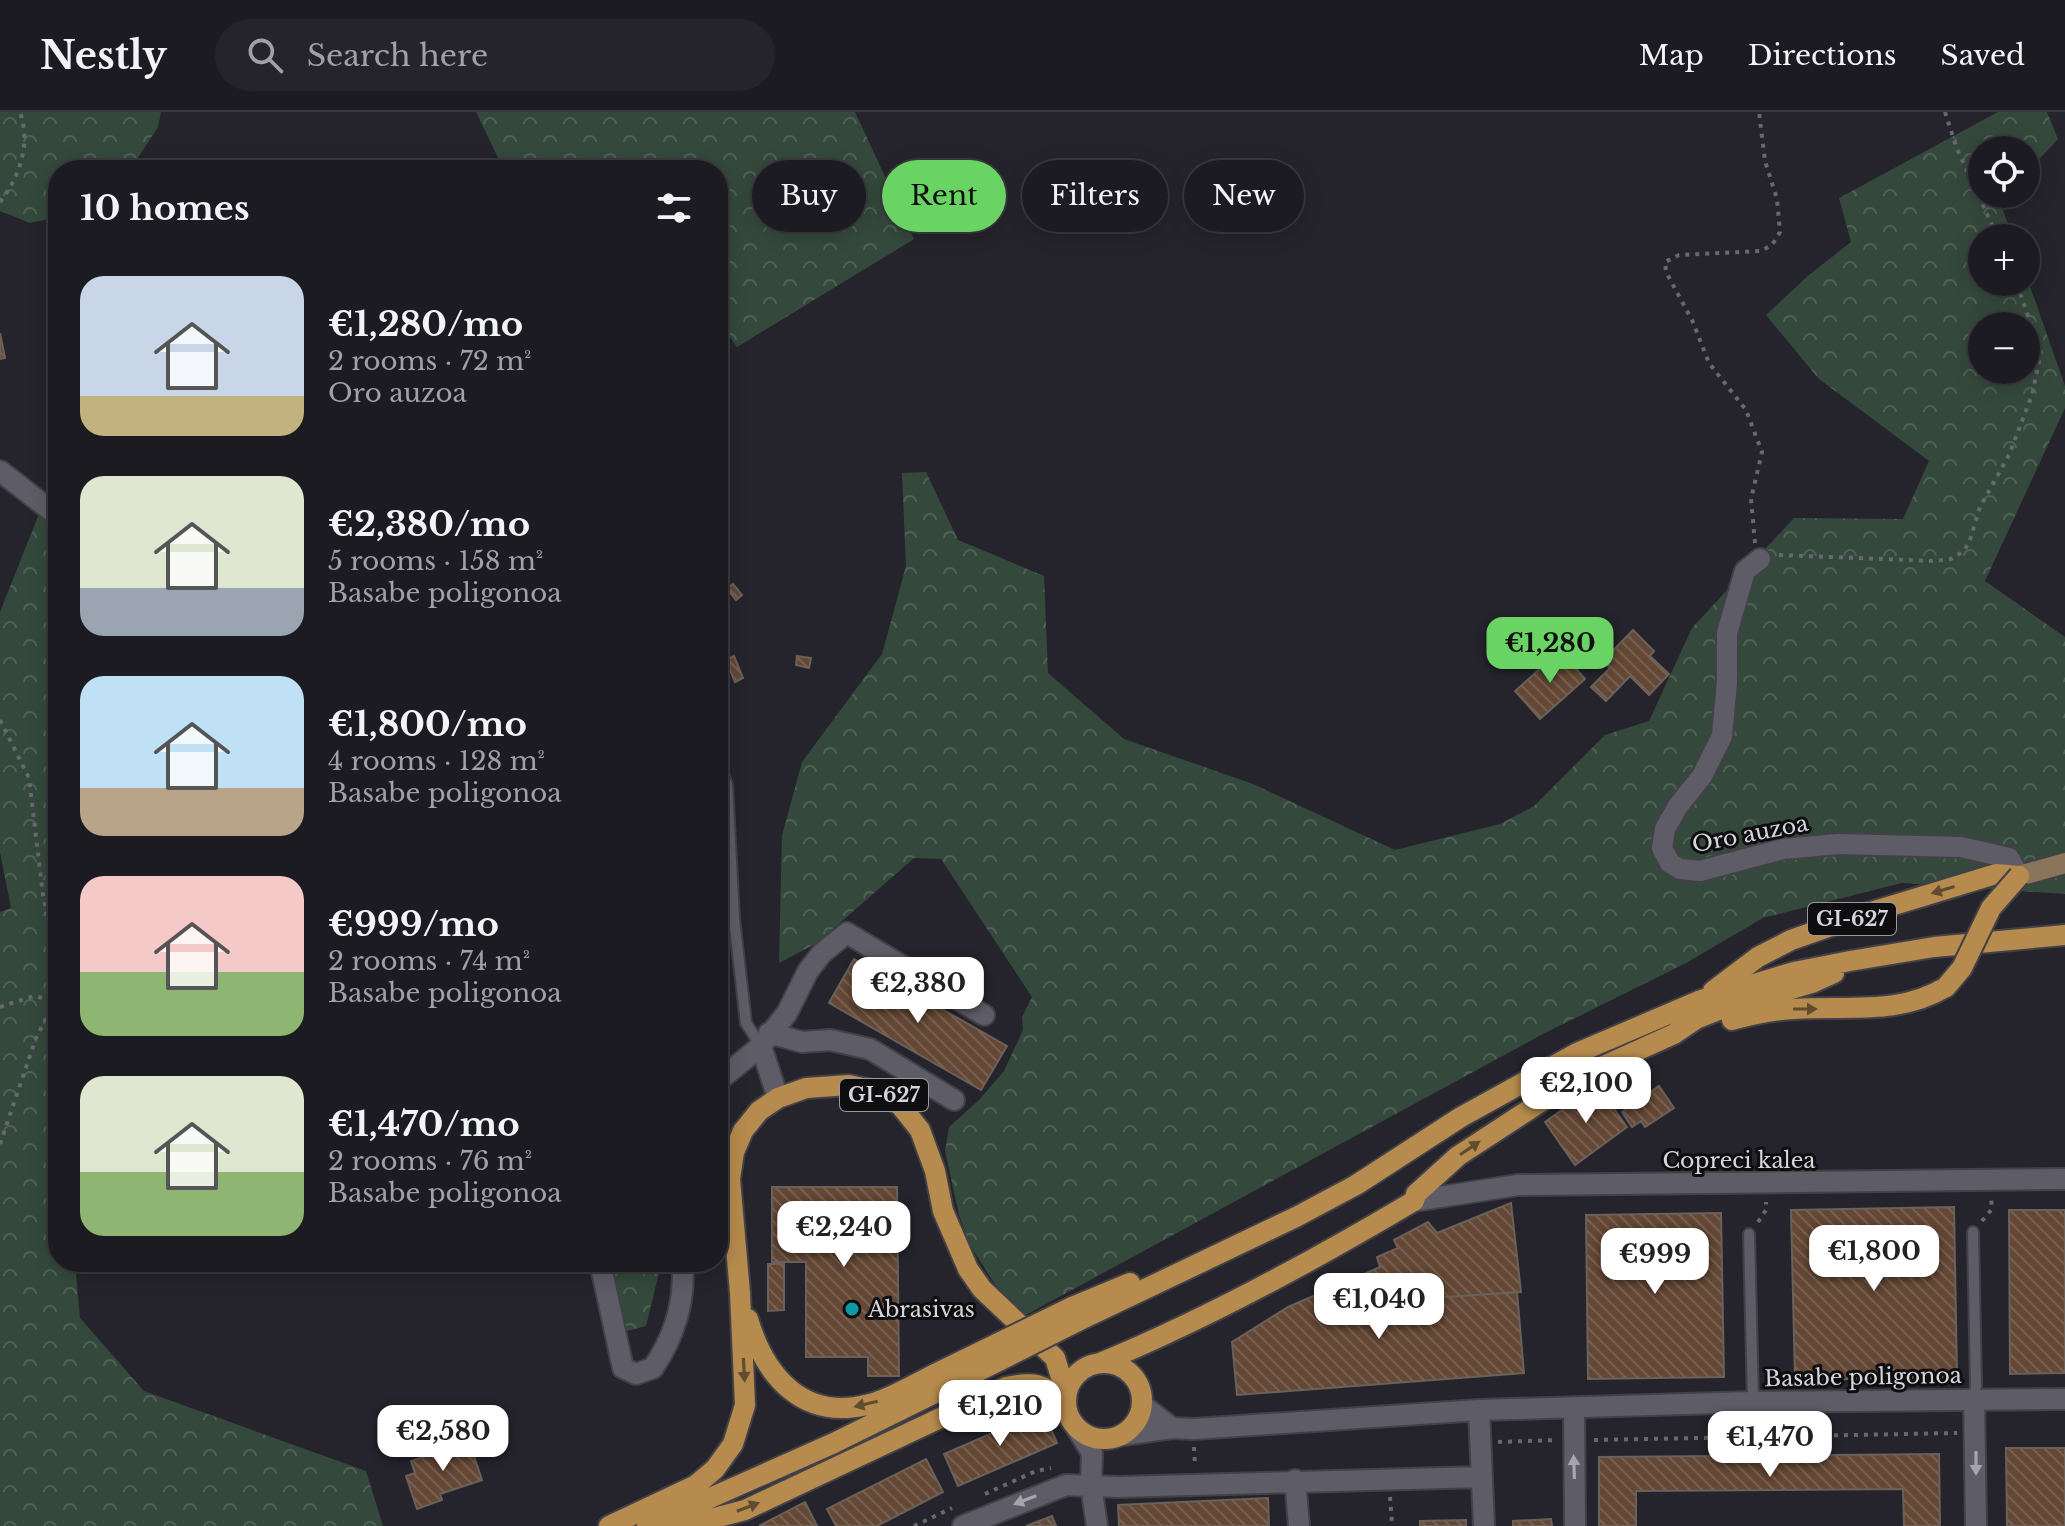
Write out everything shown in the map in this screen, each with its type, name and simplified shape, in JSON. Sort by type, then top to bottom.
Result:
[{"type":"main road","name":"GI-627","points":[[1701,1000],[1758,957],[1791,940],[1996,874],[2019,876]]},
{"type":"main road","name":"GI-627","points":[[1066,1397],[1071,1380],[1080,1370],[1159,1339],[1283,1276],[1414,1201],[1416,1194],[1458,1156],[1538,1102],[1613,1060],[1674,1034],[1756,1013],[1903,1005],[1934,995],[1946,987],[1962,968],[1991,908],[2019,876]]},
{"type":"main road","name":"GI-627","points":[[647,1526],[834,1443],[941,1380],[1074,1314],[1184,1271],[1356,1185],[1461,1117],[1564,1060],[1641,1024],[1701,1000],[1794,972],[1934,947],[2065,935]]},
{"type":"main road","name":"GI-627","points":[[1674,1034],[1696,1019],[1716,1011],[1812,983],[1833,974],[1850,961]]},
{"type":"main road","name":"GI-627","points":[[609,1526],[696,1485],[715,1469],[733,1444],[745,1405],[740,1293],[730,1179],[734,1152],[743,1131],[759,1111],[778,1098],[806,1088],[849,1085],[876,1091],[900,1105],[920,1130],[935,1171],[943,1211],[968,1269],[982,1289],[1055,1358],[1069,1419],[1087,1436],[1106,1442]]},
{"type":"main road","name":"GI-627","points":[[740,1293],[756,1344],[766,1364],[775,1377],[802,1398],[836,1407],[856,1407],[941,1380]]},
{"type":"main road","name":"GI-627","points":[[1134,1377],[1159,1339]]},
{"type":"main road","points":[[1055,1358],[1118,1365],[1134,1377],[1142,1392],[1140,1417],[1106,1442]]},
{"type":"main road","points":[[673,1526],[745,1510],[1006,1387],[1045,1385],[1066,1397]]},
{"type":"street","points":[[0,471],[48,508]]},
{"type":"street","name":"Oro auzoa","points":[[1760,559],[1745,571],[1727,633],[1722,736],[1702,776],[1678,806],[1665,829],[1662,848],[1670,863],[1691,872],[1718,868],[1761,853],[1811,845],[1961,847],[2009,858],[2019,876]]},
{"type":"street","points":[[2019,876],[2065,863]]},
{"type":"street","points":[[728,1072],[765,1039],[787,1013],[808,971],[822,953],[847,933],[984,1015]]},
{"type":"street","points":[[765,1039],[778,1098]]},
{"type":"street","points":[[765,1039],[802,1042],[830,1040],[870,1049],[954,1100]]},
{"type":"street","name":"Copreci kalea","points":[[1414,1201],[1518,1185],[2065,1179]]},
{"type":"street","points":[[602,1272],[623,1368],[636,1374],[653,1368],[671,1334],[681,1302],[682,1272]]},
{"type":"street","name":"Basabe poligonoa","points":[[1106,1442],[1172,1428],[1479,1410],[1753,1402],[2065,1399]]},
{"type":"street","name":"Basabe poligonoa","points":[[1974,1400],[1976,1526]]},
{"type":"street","points":[[1142,1405],[1172,1428]]},
{"type":"street","points":[[1574,1407],[1575,1526]]},
{"type":"street","points":[[1479,1410],[1484,1526]]},
{"type":"street","points":[[1097,1526],[1091,1485],[1106,1442]]},
{"type":"street","points":[[963,1526],[1066,1485],[1119,1487],[1481,1477]]},
{"type":"street","points":[[1295,1480],[1299,1526]]},
{"type":"lane","points":[[728,804],[734,919],[746,1023],[765,1039]]},
{"type":"lane","name":"Basabe poligonoa","points":[[1973,1232],[1974,1400]]},
{"type":"lane","name":"Basabe poligonoa","points":[[1749,1234],[1753,1402]]},
{"type":"path","points":[[0,202],[24,159],[25,126],[20,112]]},
{"type":"path","points":[[1759,112],[1765,161],[1778,210],[1780,232],[1772,245],[1761,251],[1679,255],[1665,262],[1666,272],[1692,320],[1709,363],[1746,410],[1762,452],[1751,499],[1753,538],[1760,559],[1772,555],[1798,555],[1934,561],[1951,559],[1964,551],[1980,507],[2001,474],[2032,395],[2041,352],[2021,296]]},
{"type":"path","points":[[1945,112],[1957,149],[1992,224]]},
{"type":"path","points":[[0,720],[29,778],[48,918]]},
{"type":"path","points":[[0,1007],[34,996],[48,999]]},
{"type":"path","points":[[0,1144],[36,1038],[48,1015]]},
{"type":"path","points":[[1973,1232],[1992,1209],[1991,1192]]},
{"type":"path","points":[[1749,1234],[1766,1210],[1765,1193]]},
{"type":"path","points":[[1480,1442],[1976,1433]]},
{"type":"green space","points":[[0,112],[161,112],[158,127],[137,160],[48,160],[48,219],[30,223],[0,211]]},
{"type":"green space","points":[[476,112],[855,112],[882,170],[882,232],[911,232],[914,239],[737,347],[728,334],[728,160],[499,160]]},
{"type":"green space","points":[[1998,112],[2047,112],[2058,139],[2040,158],[2040,136],[1968,136],[1968,208],[2002,208],[2008,224],[1968,224],[1968,296],[2033,296],[2039,312],[1968,312],[1968,384],[2040,384],[2040,315],[2065,386],[2065,408],[1985,581],[2065,637],[2065,894],[1902,883],[1763,918],[1686,963],[1541,1035],[1024,1316],[994,1283],[970,1245],[959,1215],[945,1151],[949,1127],[979,1100],[1004,1071],[1023,1030],[1022,1017],[1032,997],[941,859],[914,858],[817,943],[779,963],[782,836],[802,762],[882,654],[906,566],[902,473],[926,472],[958,540],[1044,576],[1048,673],[1124,739],[1253,784],[1395,850],[1500,824],[1534,806],[1605,735],[1649,721],[1692,628],[1794,518],[1903,519],[1929,461],[1819,379],[1766,315],[1851,242],[1839,198]]},
{"type":"green space","points":[[48,491],[48,1272],[76,1272],[80,1318],[144,1391],[366,1471],[383,1526],[0,1526],[0,912],[11,908],[0,852],[0,612]]},
{"type":"green space","points":[[613,1272],[659,1272],[646,1326],[627,1331]]},
{"type":"building","points":[[0,333],[5,358],[0,359]]},
{"type":"building","points":[[733,584],[742,595],[736,600],[728,588]]},
{"type":"building","points":[[1633,630],[1654,651],[1650,656],[1669,674],[1649,695],[1630,676],[1606,701],[1591,687],[1610,668],[1603,661]]},
{"type":"building","points":[[1560,651],[1585,679],[1540,719],[1515,691]]},
{"type":"building","points":[[734,656],[743,678],[735,682],[728,659]]},
{"type":"building","points":[[797,656],[811,658],[809,668],[796,665]]},
{"type":"building","points":[[854,959],[1007,1046],[981,1090],[829,1003]]},
{"type":"building","points":[[1597,1085],[1627,1127],[1575,1165],[1545,1122]]},
{"type":"building","points":[[1659,1086],[1674,1108],[1645,1127],[1641,1121],[1632,1127],[1622,1112]]},
{"type":"building","name":"Abrasivas","points":[[772,1187],[897,1187],[899,1376],[868,1376],[868,1357],[806,1357],[806,1262],[772,1262]]},
{"type":"building","points":[[1511,1203],[1521,1292],[1374,1302],[1371,1271],[1380,1267],[1377,1257],[1398,1248],[1394,1240],[1428,1222],[1437,1233]]},
{"type":"building","points":[[1954,1207],[1957,1377],[1795,1380],[1791,1210]]},
{"type":"building","points":[[2009,1210],[2065,1210],[2065,1373],[2010,1374]]},
{"type":"building","points":[[1721,1213],[1724,1377],[1588,1379],[1586,1215]]},
{"type":"building","points":[[768,1264],[784,1264],[784,1310],[768,1311]]},
{"type":"building","points":[[1371,1271],[1374,1302],[1517,1292],[1524,1373],[1237,1395],[1232,1342],[1288,1307]]},
{"type":"building","points":[[1043,1411],[1057,1443],[958,1486],[944,1454]]},
{"type":"building","points":[[468,1438],[482,1480],[440,1494],[442,1500],[417,1509],[406,1476],[415,1473],[411,1461]]},
{"type":"building","points":[[2006,1448],[2065,1448],[2065,1526],[2007,1526]]},
{"type":"building","points":[[1939,1454],[1940,1526],[1904,1526],[1903,1489],[1636,1491],[1636,1526],[1599,1526],[1599,1457]]},
{"type":"building","points":[[926,1459],[943,1492],[877,1526],[836,1526],[827,1509]]},
{"type":"building","points":[[1268,1498],[1269,1526],[1119,1526],[1118,1505]]},
{"type":"building","points":[[805,1502],[817,1526],[759,1526]]},
{"type":"building","points":[[1052,1516],[1056,1526],[1026,1526]]},
{"type":"building","points":[[1551,1519],[1552,1526],[1513,1526],[1513,1521]]},
{"type":"building","points":[[1466,1520],[1466,1526],[1420,1526],[1420,1521]]},
{"type":"place","name":"Abrasivas","points":[[852,1309]]}]
